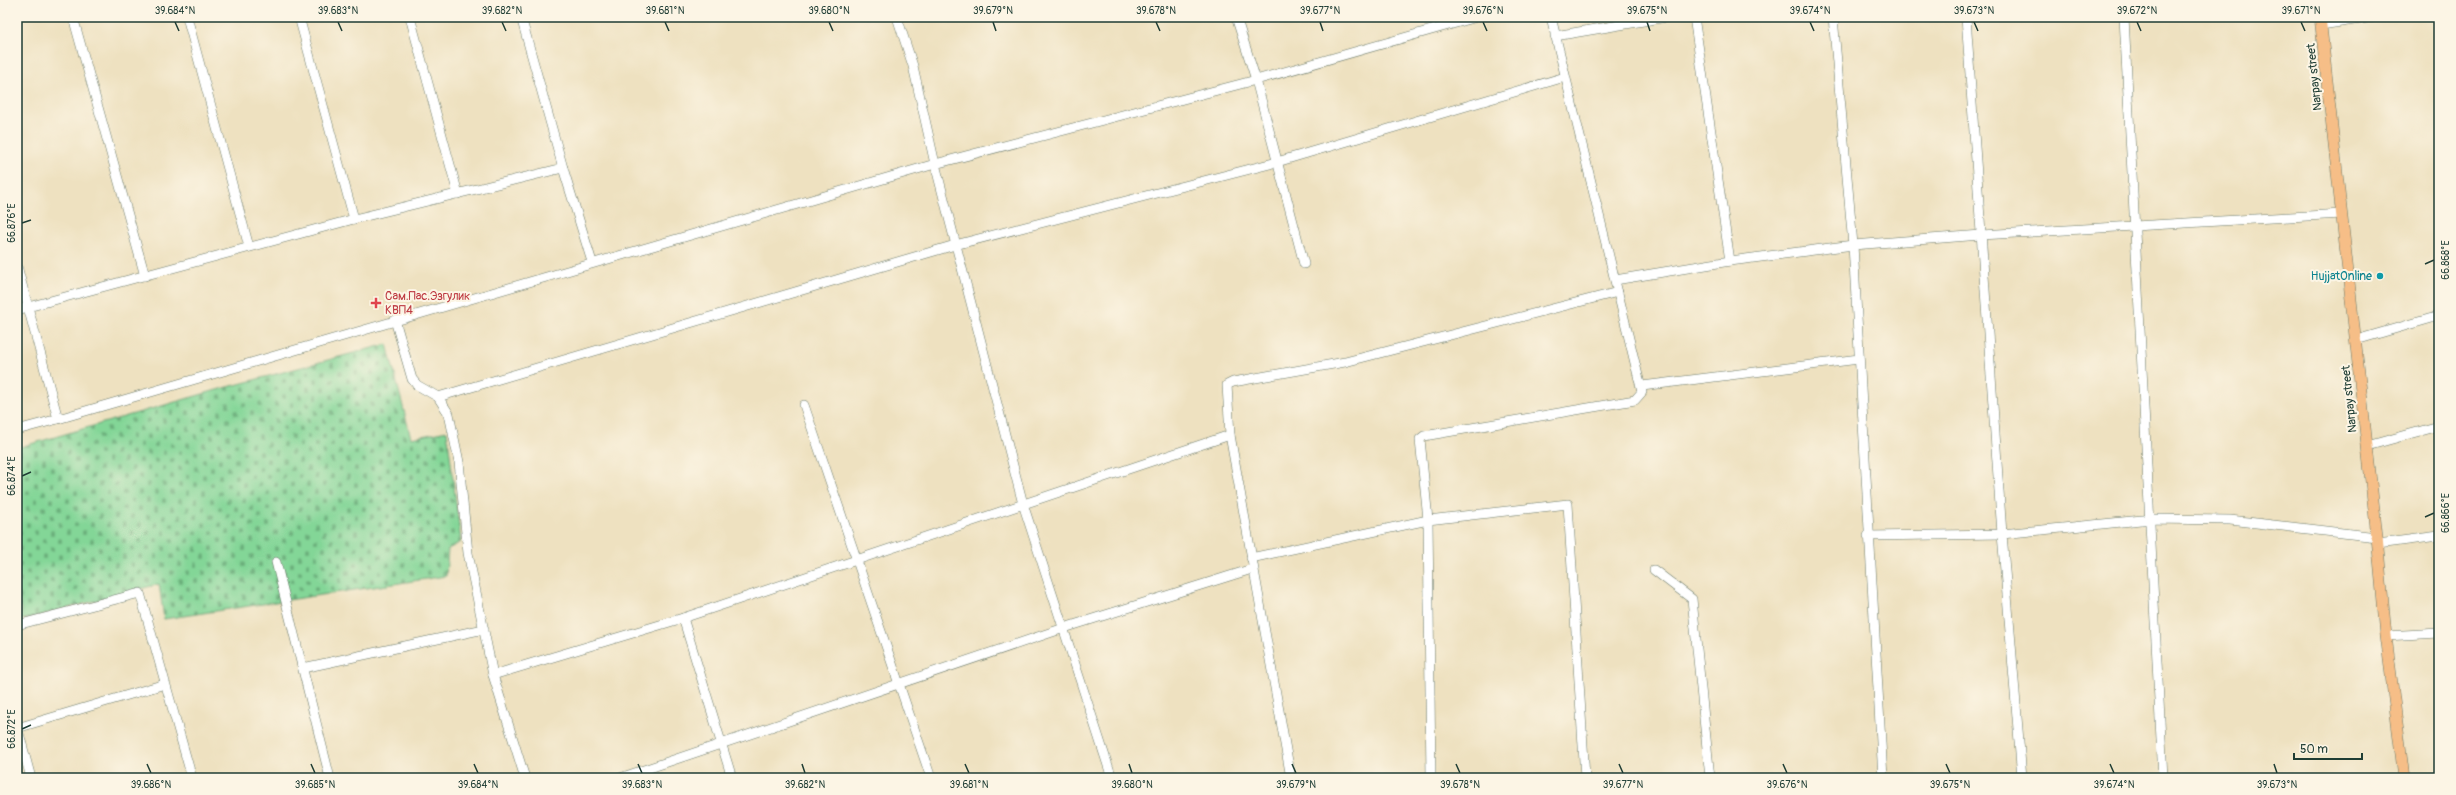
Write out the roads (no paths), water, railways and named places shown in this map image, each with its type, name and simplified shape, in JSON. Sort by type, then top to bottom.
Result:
[{"type":"main road","name":"Narpay street","points":[[2321,21],[2378,540],[2386,636],[2404,778]]},
{"type":"street","points":[[73,17],[145,276]]},
{"type":"street","points":[[187,17],[249,248]]},
{"type":"street","points":[[299,17],[354,219]]},
{"type":"street","points":[[410,17],[458,194]]},
{"type":"street","points":[[521,17],[563,168],[592,262]]},
{"type":"street","points":[[898,17],[913,66],[955,245],[1023,504],[1112,778]]},
{"type":"street","points":[[1236,17],[1256,80],[1304,264]]},
{"type":"street","points":[[17,430],[592,262],[935,164],[1256,80],[1477,17]]},
{"type":"street","points":[[1431,778],[1428,520],[1420,439],[1424,436],[1635,400],[1642,392],[1642,386],[1551,17]]},
{"type":"street","points":[[1555,36],[1667,17]]},
{"type":"street","points":[[1694,17],[1730,261]]},
{"type":"street","points":[[1833,17],[1853,245],[1882,778]]},
{"type":"street","points":[[1966,17],[2002,534],[2022,778]]},
{"type":"street","points":[[2124,17],[2133,227],[2152,519],[2163,778]]},
{"type":"street","points":[[2321,21],[2374,17]]},
{"type":"street","points":[[438,397],[955,245],[1277,162],[1565,77]]},
{"type":"street","points":[[17,310],[354,219],[563,168]]},
{"type":"street","points":[[1615,280],[1730,261],[1853,245],[1981,235],[2342,214]]},
{"type":"street","points":[[17,266],[58,419]]},
{"type":"street","points":[[1291,778],[1250,558],[1230,435],[1226,393],[1227,385],[1233,382],[1346,362],[1618,292]]},
{"type":"street","points":[[2356,340],[2439,316]]},
{"type":"street","points":[[395,320],[412,379],[417,386],[438,397],[449,414],[459,462],[468,553],[493,675],[525,778]]},
{"type":"street","points":[[1642,386],[1859,359]]},
{"type":"street","points":[[804,405],[931,778]]},
{"type":"street","points":[[2367,446],[2439,426]]},
{"type":"street","points":[[493,675],[683,618],[1230,435]]},
{"type":"street","points":[[1250,558],[1428,520],[1568,504],[1585,778]]},
{"type":"street","points":[[1868,536],[2002,534],[2152,519],[2230,520],[2378,540],[2439,536]]},
{"type":"street","points":[[276,562],[330,778]]},
{"type":"street","points":[[620,778],[1064,628],[1252,569]]},
{"type":"street","points":[[1654,570],[1692,599],[1710,778]]},
{"type":"street","points":[[17,625],[140,592],[192,778]]},
{"type":"street","points":[[683,618],[732,778]]},
{"type":"street","points":[[303,668],[484,629]]},
{"type":"street","points":[[2386,636],[2439,633]]},
{"type":"street","points":[[31,778],[17,727],[165,684]]},
{"type":"place","name":"HujjatOnline","points":[[2380,276]]},
{"type":"place","name":"Сам.Пас.Эзгулик КВП4","points":[[376,303]]}]
